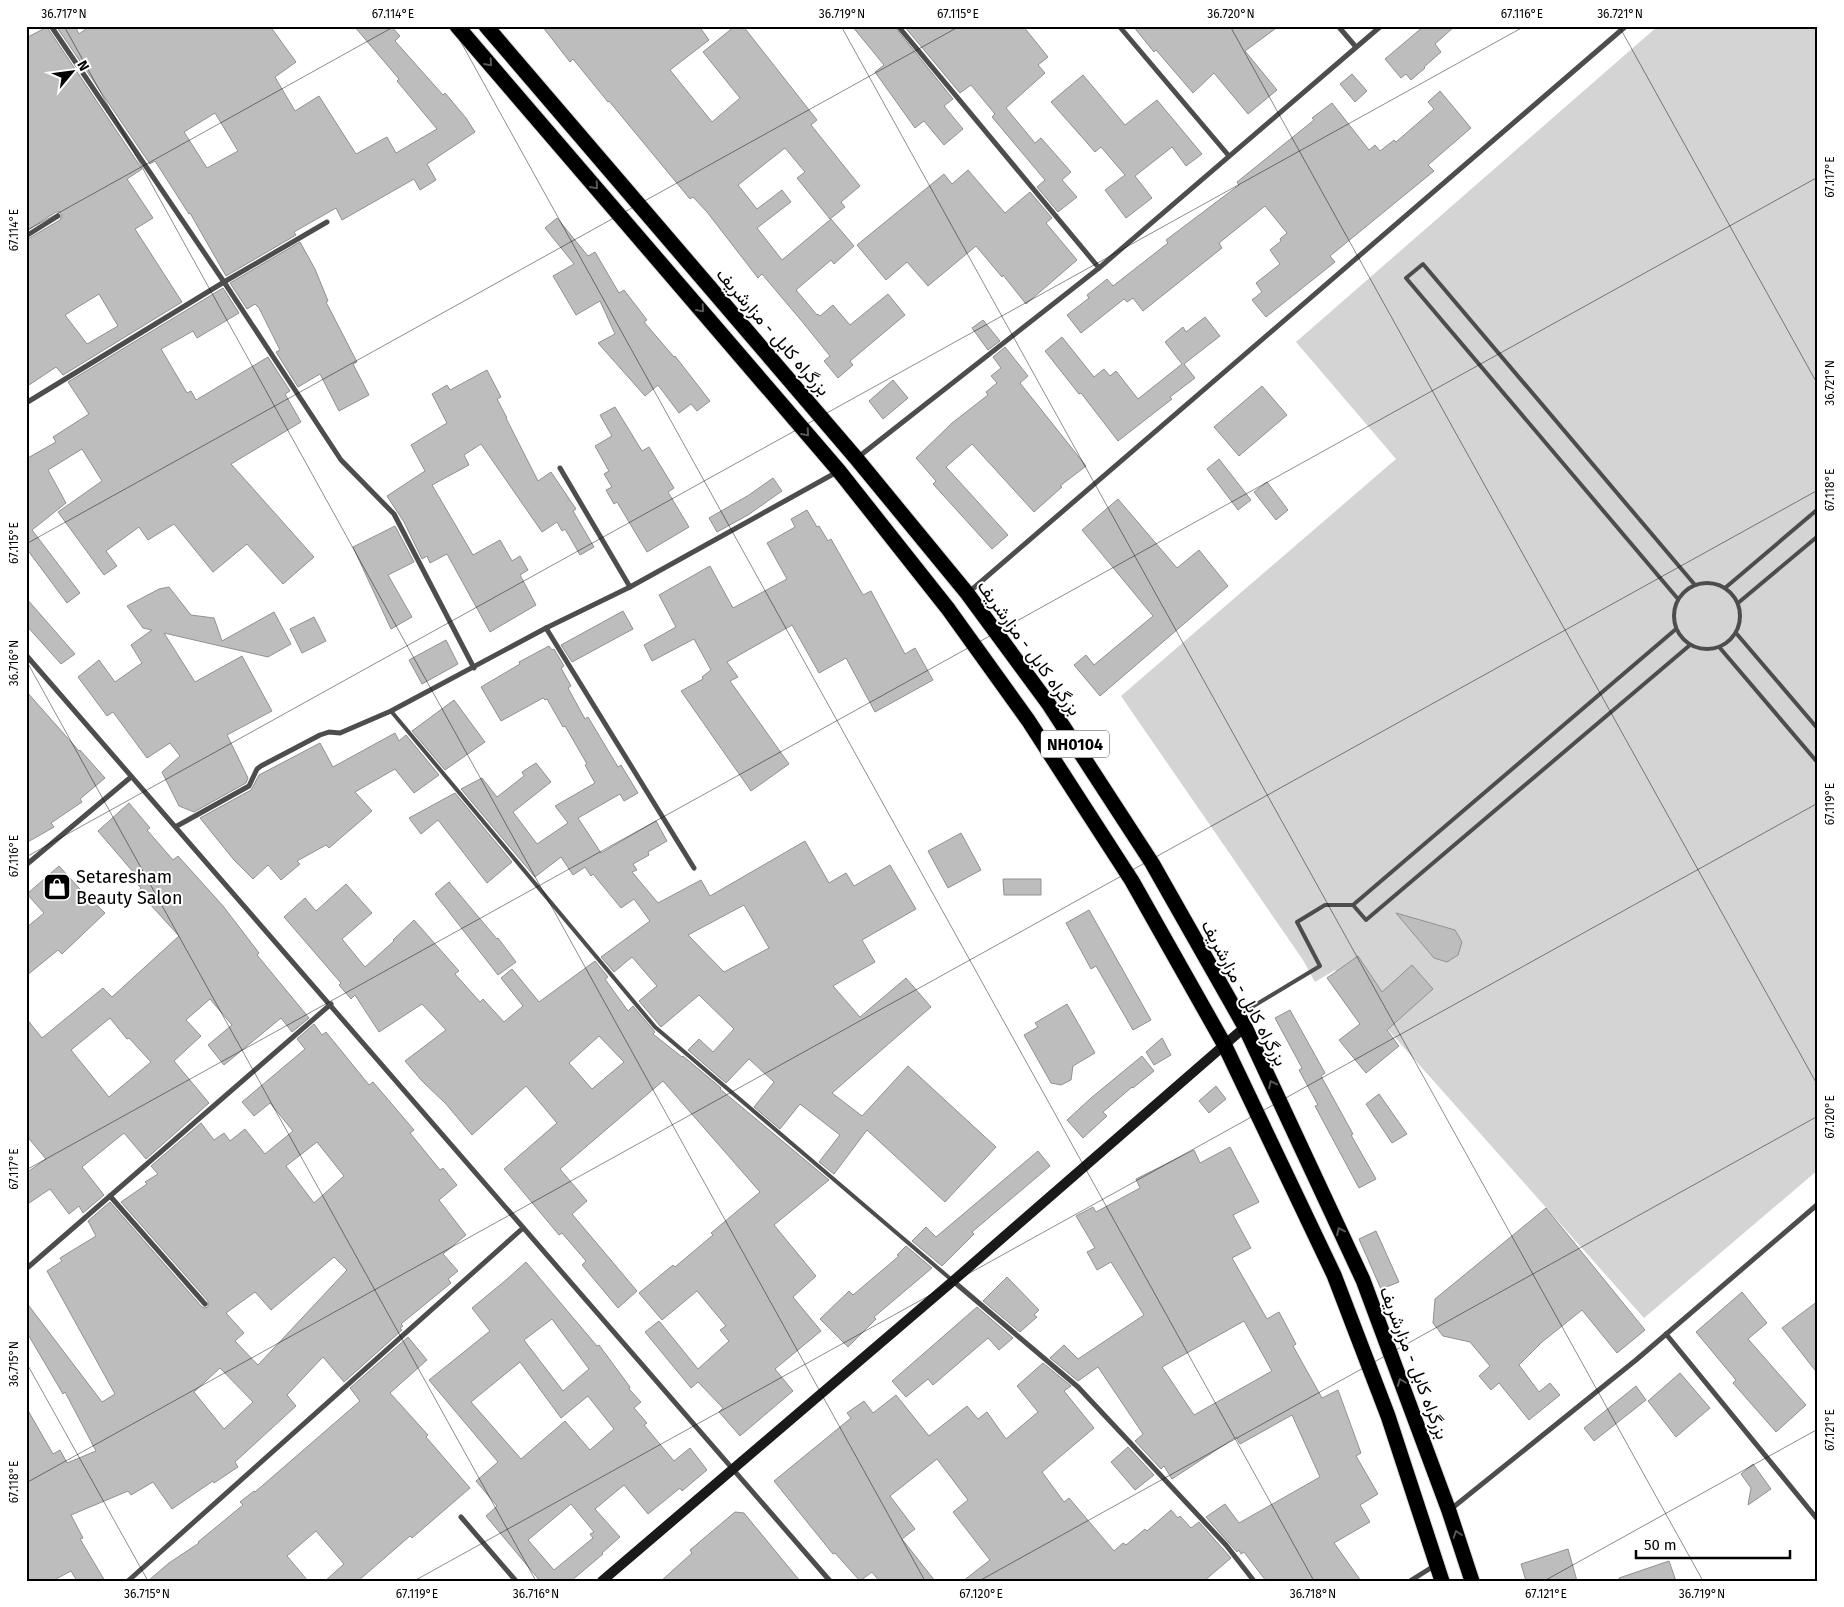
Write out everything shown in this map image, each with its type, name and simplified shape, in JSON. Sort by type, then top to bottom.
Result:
[{"type":"highway","name":"NH0104","points":[[457,26],[839,471],[949,610],[1028,720],[1132,881],[1224,1044],[1334,1275],[1388,1416],[1442,1581]]},
{"type":"highway","name":"بزرگراه کابل - مزارشریف","points":[[486,26],[856,458],[967,593],[1048,703],[1152,864],[1242,1021],[1363,1280],[1450,1511],[1472,1581]]},
{"type":"street","points":[[51,26],[224,282],[340,460],[394,514],[474,668]]},
{"type":"street","points":[[898,26],[1100,268]]},
{"type":"street","points":[[1119,26],[1229,156]]},
{"type":"street","points":[[1338,26],[1356,47]]},
{"type":"street","points":[[856,458],[1100,268],[1381,26]]},
{"type":"street","points":[[967,593],[1626,26]]},
{"type":"street","points":[[26,236],[58,216]]},
{"type":"street","points":[[26,403],[224,282],[327,222]]},
{"type":"street","points":[[560,468],[630,587]]},
{"type":"street","points":[[177,826],[249,786],[257,769],[261,766],[320,735],[329,732],[340,733],[390,712],[546,628],[630,587],[839,471]]},
{"type":"street","points":[[546,628],[694,868]]},
{"type":"street","points":[[26,655],[131,777],[177,826],[830,1581]]},
{"type":"street","points":[[26,865],[131,777]]},
{"type":"street","points":[[26,1269],[331,1004]]},
{"type":"street","points":[[602,1581],[953,1281],[1224,1044],[1242,1021]]},
{"type":"street","points":[[110,1196],[205,1304]]},
{"type":"street","points":[[1450,1511],[1636,1360],[1818,1204]]},
{"type":"street","points":[[128,1581],[523,1228]]},
{"type":"street","points":[[953,1281],[1078,1387],[1207,1524],[1254,1581]]},
{"type":"street","points":[[1666,1334],[1818,1520]]},
{"type":"street","points":[[461,1516],[516,1581]]},
{"type":"street","points":[[1410,1581],[1437,1564]]},
{"type":"lane","points":[[1678,599],[1406,278],[1423,264],[1695,585]]},
{"type":"lane","points":[[1725,588],[1818,508]]},
{"type":"lane","points":[[1738,603],[1818,536]]},
{"type":"lane","points":[[1705,582],[1725,588],[1733,594],[1741,613],[1740,624],[1736,633],[1730,642],[1720,648],[1710,650],[1699,649],[1690,645],[1676,629],[1674,608],[1678,599],[1686,590],[1705,582]]},
{"type":"lane","points":[[1242,1021],[1320,966],[1297,922],[1325,905],[1353,904],[1676,629]]},
{"type":"lane","points":[[1736,633],[1818,729]]},
{"type":"lane","points":[[1353,904],[1366,920],[1690,645]]},
{"type":"lane","points":[[1720,648],[1818,763]]},
{"type":"lane","points":[[390,712],[656,1027],[953,1281]]},
{"type":"shaded area","points":[[1658,26],[1818,26],[1818,1170],[1644,1318],[1335,970],[1315,982],[1303,960],[1121,696],[1396,459],[1296,342]]},
{"type":"building","points":[[56,26],[75,26],[79,34],[90,26],[270,26],[296,62],[275,77],[295,111],[319,96],[356,154],[387,137],[396,153],[437,129],[397,81],[399,79],[354,26],[391,26],[400,36],[395,41],[443,95],[445,93],[475,132],[427,164],[436,180],[420,190],[414,179],[342,220],[336,208],[294,232],[296,235],[226,276],[190,213],[155,161],[150,164]],"holes":[[[215,113],[238,151],[207,168],[184,132]]]},
{"type":"building","points":[[542,26],[699,26],[709,40],[670,70],[712,122],[740,98],[703,52],[735,26],[743,26],[817,120],[811,125],[860,186],[841,202],[845,207],[830,219],[797,178],[805,172],[785,148],[738,185],[757,209],[782,190],[791,202],[757,228],[782,260],[831,219],[854,246],[834,264],[831,260],[796,290],[817,315],[820,316],[833,305],[850,325],[888,294],[905,315],[850,361],[853,365],[838,378],[824,361],[830,356],[805,325],[762,274],[758,278],[707,212],[693,197],[690,199],[609,101],[573,59],[570,62]]},
{"type":"building","points":[[852,26],[894,26],[953,99],[944,106],[963,129],[944,145],[924,121],[915,128],[875,72],[884,65]]},
{"type":"building","points":[[904,26],[1023,26],[1048,57],[1038,65],[1045,73],[1006,108],[1035,143],[1041,138],[1071,172],[1062,180],[1077,197],[1058,212],[1037,187],[1045,180],[992,117],[995,114],[971,85],[960,93]]},
{"type":"building","points":[[1133,26],[1279,26],[1245,51],[1277,90],[1248,114],[1214,73],[1193,93],[1156,50],[1154,52]]},
{"type":"building","points":[[1424,26],[1455,26],[1435,44],[1441,52],[1425,68],[1411,80],[1406,74],[1401,78],[1385,59]]},
{"type":"building","points":[[47,27],[142,169],[127,179],[153,218],[135,229],[182,302],[63,375],[56,367],[26,387],[26,240],[60,220],[62,216],[60,212],[56,212],[26,231],[26,38]],"holes":[[[99,294],[118,326],[87,344],[65,315]]]},
{"type":"building","points":[[1352,74],[1367,91],[1355,102],[1340,84]]},
{"type":"building","points":[[1083,75],[1125,125],[1157,100],[1202,154],[1186,166],[1172,147],[1135,176],[1152,198],[1126,218],[1105,190],[1125,175],[1101,147],[1095,152],[1051,102]]},
{"type":"building","points":[[1440,91],[1471,128],[1428,165],[1434,171],[1330,256],[1335,262],[1266,317],[1252,300],[1262,292],[1256,283],[1280,264],[1270,250],[1287,233],[1265,206],[1219,243],[1222,248],[1143,311],[1133,298],[1127,302],[1124,299],[1081,333],[1067,315],[1089,298],[1087,295],[1107,279],[1113,286],[1168,243],[1166,240],[1239,185],[1237,182],[1314,120],[1312,118],[1332,103],[1369,150],[1375,145],[1380,151],[1394,140],[1396,142],[1434,109],[1428,102]]},
{"type":"building","points":[[968,170],[1005,213],[1030,192],[1052,218],[1046,223],[1077,260],[1026,304],[1003,275],[1002,277],[976,246],[928,286],[907,262],[886,280],[857,245],[944,174],[952,184]]},
{"type":"building","points":[[557,218],[588,256],[595,252],[619,293],[624,290],[647,320],[644,322],[675,356],[710,401],[697,411],[691,404],[679,413],[658,385],[645,396],[598,343],[615,334],[600,301],[576,315],[553,276],[574,264],[545,228]]},
{"type":"building","points":[[300,242],[315,269],[328,301],[326,302],[357,362],[353,364],[369,395],[339,411],[320,374],[298,387],[276,352],[280,350],[259,308],[255,304],[247,309],[230,283]]},
{"type":"building","points":[[223,288],[239,313],[197,338],[193,331],[161,349],[187,393],[191,391],[196,400],[268,357],[290,391],[285,394],[301,422],[231,464],[314,557],[283,584],[247,544],[213,572],[174,524],[148,540],[139,527],[106,551],[117,566],[104,575],[58,512],[102,481],[82,449],[48,470],[66,503],[32,530],[80,593],[67,603],[26,548],[26,459],[56,442],[53,437],[89,414],[68,382]]},
{"type":"building","points":[[1205,317],[1220,336],[1184,364],[1195,378],[1170,397],[1172,399],[1118,441],[1081,393],[1079,394],[1045,351],[1062,337],[1094,377],[1104,369],[1110,376],[1116,371],[1138,399],[1182,364],[1165,342],[1183,327],[1186,332]]},
{"type":"building","points":[[983,320],[1000,341],[988,350],[972,328]]},
{"type":"building","points":[[1005,347],[1028,376],[1020,383],[1086,466],[1060,486],[1062,487],[1034,512],[972,444],[946,467],[1008,535],[992,549],[933,484],[936,481],[916,458],[952,423],[988,395],[986,392],[997,383],[991,376],[1001,368],[993,357]]},
{"type":"building","points":[[487,370],[501,397],[497,399],[538,481],[551,472],[576,509],[573,511],[594,547],[580,555],[565,529],[562,531],[557,522],[542,532],[481,444],[464,455],[469,465],[432,485],[473,555],[500,540],[512,561],[520,556],[528,570],[520,575],[536,605],[490,632],[447,554],[430,563],[427,556],[422,559],[404,522],[387,496],[425,471],[411,445],[447,423],[432,394],[447,385],[450,390]]},
{"type":"building","points":[[893,380],[908,398],[883,419],[869,401]]},
{"type":"building","points":[[1262,386],[1287,415],[1239,456],[1214,427]]},
{"type":"building","points":[[615,407],[642,451],[649,447],[674,488],[668,492],[689,527],[647,552],[617,502],[614,504],[606,490],[612,487],[604,474],[609,471],[595,446],[612,436],[600,415]]},
{"type":"building","points":[[1219,459],[1251,500],[1238,510],[1207,469]]},
{"type":"building","points":[[773,478],[782,491],[748,515],[717,532],[709,518],[749,495]]},
{"type":"building","points":[[1267,482],[1288,510],[1276,520],[1254,492]]},
{"type":"building","points":[[1118,499],[1177,568],[1199,550],[1228,586],[1100,696],[1074,665],[1086,655],[1094,665],[1153,616],[1082,530]]},
{"type":"building","points":[[807,510],[828,541],[831,539],[863,595],[871,591],[905,654],[915,648],[933,680],[875,712],[846,658],[819,673],[792,625],[727,662],[738,677],[730,681],[789,764],[751,791],[681,691],[703,679],[702,677],[711,670],[694,639],[652,661],[644,645],[676,627],[659,595],[710,566],[733,608],[787,579],[767,543],[795,527],[791,519]]},
{"type":"building","points":[[395,526],[414,562],[388,575],[412,617],[391,629],[353,547]]},
{"type":"building","points":[[169,587],[191,615],[214,618],[222,641],[274,612],[291,644],[268,657],[164,633],[195,682],[242,656],[272,711],[227,735],[248,778],[246,783],[194,812],[179,806],[162,772],[180,756],[170,743],[147,758],[113,712],[107,716],[78,677],[99,660],[115,682],[142,663],[131,645],[152,630],[143,628],[127,606],[159,589]]},
{"type":"building","points":[[26,598],[75,654],[61,664],[26,625]]},
{"type":"building","points":[[623,611],[633,629],[572,662],[561,645]]},
{"type":"building","points":[[314,617],[326,641],[302,653],[290,629]]},
{"type":"building","points":[[446,640],[458,664],[422,684],[409,660]]},
{"type":"building","points":[[549,646],[552,650],[554,649],[564,666],[561,668],[571,686],[568,688],[585,719],[588,717],[618,767],[621,765],[638,793],[624,801],[620,794],[578,818],[601,853],[656,821],[667,841],[648,852],[649,855],[633,864],[637,870],[632,872],[658,903],[701,880],[710,896],[805,841],[829,883],[846,873],[854,886],[890,865],[916,909],[862,940],[875,962],[833,986],[860,1017],[906,978],[931,1007],[832,1093],[862,1116],[908,1066],[996,1147],[945,1202],[867,1130],[834,1174],[819,1162],[840,1135],[800,1104],[780,1129],[754,1107],[774,1082],[749,1059],[726,1083],[688,1050],[699,1039],[713,1052],[734,1029],[699,995],[661,1027],[639,1001],[657,986],[632,957],[614,972],[601,957],[650,921],[634,899],[621,908],[585,867],[573,875],[561,857],[535,877],[461,789],[482,778],[497,797],[524,776],[522,772],[536,763],[551,782],[513,812],[537,844],[568,823],[555,806],[595,783],[585,765],[587,764],[547,699],[543,698],[501,721],[481,687],[520,664],[519,662]],"holes":[[[744,905],[769,948],[724,972],[688,935]]]},
{"type":"building","points":[[26,691],[105,778],[80,799],[82,802],[51,823],[54,827],[26,843]]},
{"type":"building","points":[[454,700],[485,742],[445,770],[412,731]]},
{"type":"building","points":[[395,733],[399,741],[406,735],[439,775],[414,793],[395,769],[355,792],[372,811],[329,848],[326,845],[297,861],[300,864],[281,880],[268,865],[253,879],[234,860],[200,818],[251,790],[259,775],[320,743],[333,767]]},
{"type":"building","points":[[455,793],[512,862],[487,883],[438,820],[421,834],[409,818]]},
{"type":"building","points":[[129,803],[150,828],[147,830],[173,860],[178,856],[223,906],[259,953],[257,955],[309,1018],[292,1032],[281,1018],[224,1065],[208,1045],[232,1025],[210,999],[186,1020],[201,1036],[174,1061],[209,1103],[146,1159],[124,1133],[82,1167],[104,1195],[83,1213],[79,1206],[69,1214],[50,1189],[26,1205],[26,1173],[46,1159],[26,1135],[26,1018],[42,1038],[103,988],[112,997],[179,936],[138,891],[141,888],[130,876],[134,873],[98,831]],"holes":[[[110,1018],[127,1039],[129,1038],[151,1062],[109,1097],[71,1050]]]},
{"type":"building","points":[[961,833],[981,870],[948,888],[928,851]]},
{"type":"building","points":[[59,866],[105,913],[62,954],[58,950],[26,976],[26,928],[44,913],[27,894]]},
{"type":"building","points":[[1003,879],[1041,879],[1041,895],[1004,895]]},
{"type":"building","points":[[449,882],[498,938],[516,962],[498,975],[435,894]]},
{"type":"building","points":[[346,884],[372,913],[342,939],[365,967],[414,920],[459,971],[455,974],[480,1002],[483,999],[504,1022],[523,1006],[501,978],[512,969],[539,1002],[595,961],[608,977],[605,979],[628,1011],[633,1006],[655,1032],[653,1034],[683,1056],[829,1180],[774,1225],[816,1276],[793,1297],[821,1331],[775,1369],[793,1391],[740,1436],[719,1412],[723,1408],[698,1382],[691,1388],[645,1332],[659,1321],[698,1369],[729,1341],[720,1330],[726,1326],[697,1291],[662,1320],[639,1293],[673,1265],[675,1267],[713,1235],[711,1233],[760,1192],[663,1081],[560,1169],[587,1201],[572,1214],[637,1291],[618,1308],[582,1265],[586,1261],[562,1233],[559,1235],[504,1169],[557,1123],[526,1086],[472,1135],[446,1104],[405,1061],[446,1030],[422,1004],[379,1032],[355,995],[351,999],[339,985],[341,983],[284,917],[305,898],[316,911]],"holes":[[[599,1036],[624,1062],[592,1089],[569,1063]]]},
{"type":"building","points":[[1089,910],[1151,1020],[1133,1030],[1096,966],[1091,969],[1066,923]]},
{"type":"building","points":[[1396,913],[1455,930],[1462,942],[1458,955],[1447,962],[1434,958]]},
{"type":"building","points":[[1358,956],[1382,992],[1412,965],[1433,989],[1387,1030],[1399,1046],[1366,1073],[1339,1040],[1360,1024],[1327,978]]},
{"type":"building","points":[[1067,1004],[1095,1053],[1073,1066],[1071,1080],[1061,1085],[1051,1083],[1024,1035],[1038,1027],[1035,1023]]},
{"type":"building","points":[[1290,1010],[1325,1073],[1321,1076],[1376,1179],[1359,1188],[1315,1106],[1318,1105],[1299,1070],[1302,1068],[1275,1018]]},
{"type":"building","points":[[314,1024],[322,1035],[326,1032],[369,1085],[373,1082],[414,1130],[410,1133],[440,1170],[443,1168],[457,1185],[439,1200],[466,1235],[443,1254],[458,1271],[448,1279],[451,1283],[401,1324],[403,1326],[400,1328],[402,1330],[344,1382],[323,1357],[287,1395],[296,1406],[235,1462],[238,1467],[214,1483],[213,1481],[172,1509],[153,1482],[131,1495],[128,1491],[71,1515],[83,1538],[80,1539],[105,1581],[77,1581],[71,1571],[52,1581],[26,1581],[26,1407],[53,1454],[60,1450],[67,1463],[96,1451],[65,1392],[63,1394],[26,1331],[26,1302],[102,1402],[115,1394],[47,1271],[62,1261],[60,1258],[96,1236],[88,1221],[110,1202],[202,1307],[208,1307],[208,1301],[121,1202],[158,1174],[151,1166],[201,1123],[214,1140],[224,1133],[230,1141],[245,1129],[265,1154],[293,1131],[270,1103],[254,1116],[242,1102],[305,1049],[297,1039]],"holes":[[[317,1142],[344,1176],[314,1203],[286,1166]],[[334,1257],[347,1270],[258,1365],[235,1341],[244,1333],[226,1313],[255,1292],[271,1310]],[[220,1368],[253,1402],[224,1429],[194,1392]]]},
{"type":"building","points":[[1162,1038],[1171,1055],[1154,1065],[1146,1052]]},
{"type":"building","points":[[1142,1056],[1154,1071],[1103,1112],[1107,1116],[1083,1138],[1067,1120]]},
{"type":"building","points":[[1216,1086],[1226,1099],[1209,1113],[1199,1101]]},
{"type":"building","points":[[1379,1094],[1407,1134],[1392,1143],[1366,1104]]},
{"type":"building","points":[[1230,1147],[1259,1202],[1233,1215],[1251,1248],[1232,1258],[1267,1319],[1279,1312],[1296,1344],[1293,1346],[1322,1398],[1338,1390],[1361,1453],[1356,1456],[1378,1494],[1360,1505],[1370,1522],[1334,1543],[1361,1581],[1266,1581],[1244,1552],[1241,1554],[1239,1550],[1237,1552],[1206,1517],[1225,1504],[1239,1523],[1320,1477],[1292,1415],[1240,1444],[1236,1437],[1172,1479],[1164,1466],[1161,1469],[1135,1441],[1143,1434],[1098,1367],[1078,1381],[1050,1358],[1064,1345],[1078,1359],[1144,1315],[1111,1262],[1097,1270],[1087,1252],[1095,1248],[1076,1216],[1093,1207],[1096,1212],[1140,1188],[1136,1179],[1194,1150],[1200,1163]],"holes":[[[1244,1321],[1272,1371],[1194,1415],[1162,1367]]]},
{"type":"building","points":[[1038,1151],[1050,1166],[972,1232],[974,1234],[942,1266],[912,1241],[926,1227],[936,1237]]},
{"type":"building","points":[[1546,1208],[1645,1330],[1617,1353],[1582,1310],[1542,1342],[1519,1365],[1539,1392],[1550,1383],[1560,1395],[1529,1420],[1499,1383],[1491,1390],[1479,1376],[1490,1366],[1470,1342],[1443,1336],[1433,1323],[1435,1299]]},
{"type":"building","points":[[1376,1231],[1399,1282],[1381,1289],[1359,1239]]},
{"type":"building","points":[[906,1246],[932,1268],[874,1317],[876,1319],[848,1347],[820,1319],[849,1291],[853,1295],[899,1256],[897,1255]]},
{"type":"building","points":[[526,1262],[597,1346],[599,1345],[630,1387],[629,1389],[641,1402],[634,1408],[647,1423],[644,1425],[674,1461],[690,1448],[707,1470],[682,1491],[680,1488],[648,1514],[624,1485],[595,1509],[620,1537],[571,1581],[540,1581],[486,1516],[497,1506],[476,1481],[498,1462],[429,1380],[490,1331],[472,1308]],"holes":[[[552,1319],[589,1369],[563,1391],[524,1340]],[[520,1362],[561,1418],[588,1396],[614,1429],[590,1450],[565,1421],[521,1459],[471,1402]],[[571,1504],[594,1532],[590,1534],[593,1538],[554,1570],[528,1540]]]},
{"type":"building","points":[[1007,1277],[1039,1310],[1034,1315],[1037,1317],[1020,1332],[983,1301]]},
{"type":"building","points":[[1742,1292],[1767,1323],[1748,1339],[1806,1405],[1776,1432],[1733,1383],[1736,1380],[1696,1332]]},
{"type":"building","points":[[1818,1301],[1818,1374],[1782,1328]]},
{"type":"building","points":[[977,1307],[1013,1338],[999,1350],[988,1338],[933,1385],[928,1379],[906,1397],[892,1381]]},
{"type":"building","points":[[408,1337],[427,1360],[390,1393],[428,1435],[426,1437],[470,1488],[358,1581],[325,1581],[344,1564],[316,1531],[287,1556],[308,1581],[148,1581],[169,1563],[199,1543],[243,1505],[240,1502],[255,1492],[360,1401],[350,1388]]},
{"type":"building","points":[[1043,1363],[1071,1386],[1064,1391],[1094,1428],[1042,1472],[1064,1502],[1069,1498],[1114,1551],[1123,1543],[1126,1545],[1145,1529],[1147,1531],[1171,1510],[1178,1518],[1180,1516],[1191,1528],[1199,1522],[1231,1558],[1204,1581],[963,1581],[990,1560],[953,1512],[968,1500],[937,1459],[890,1496],[915,1529],[902,1539],[935,1581],[879,1581],[872,1572],[860,1581],[835,1553],[833,1554],[774,1481],[851,1418],[847,1413],[864,1401],[873,1413],[896,1395],[929,1436],[967,1406],[978,1419],[987,1412],[1006,1439],[1038,1412],[1017,1386]]},
{"type":"building","points":[[1680,1373],[1710,1408],[1676,1437],[1648,1401]]},
{"type":"building","points":[[1636,1386],[1646,1400],[1594,1441],[1584,1428]]},
{"type":"building","points":[[1128,1447],[1154,1475],[1135,1490],[1111,1462]]},
{"type":"building","points":[[1753,1464],[1771,1489],[1748,1505],[1751,1488],[1741,1474]]},
{"type":"building","points":[[735,1512],[744,1513],[800,1581],[661,1581],[692,1553],[690,1550]]},
{"type":"building","points":[[1568,1549],[1577,1581],[1526,1581],[1521,1564]]},
{"type":"building","points":[[1669,1561],[1676,1581],[1620,1581],[1619,1578]]},
{"type":"place","name":"Setaresham Beauty Salon","points":[[57,887]]}]
